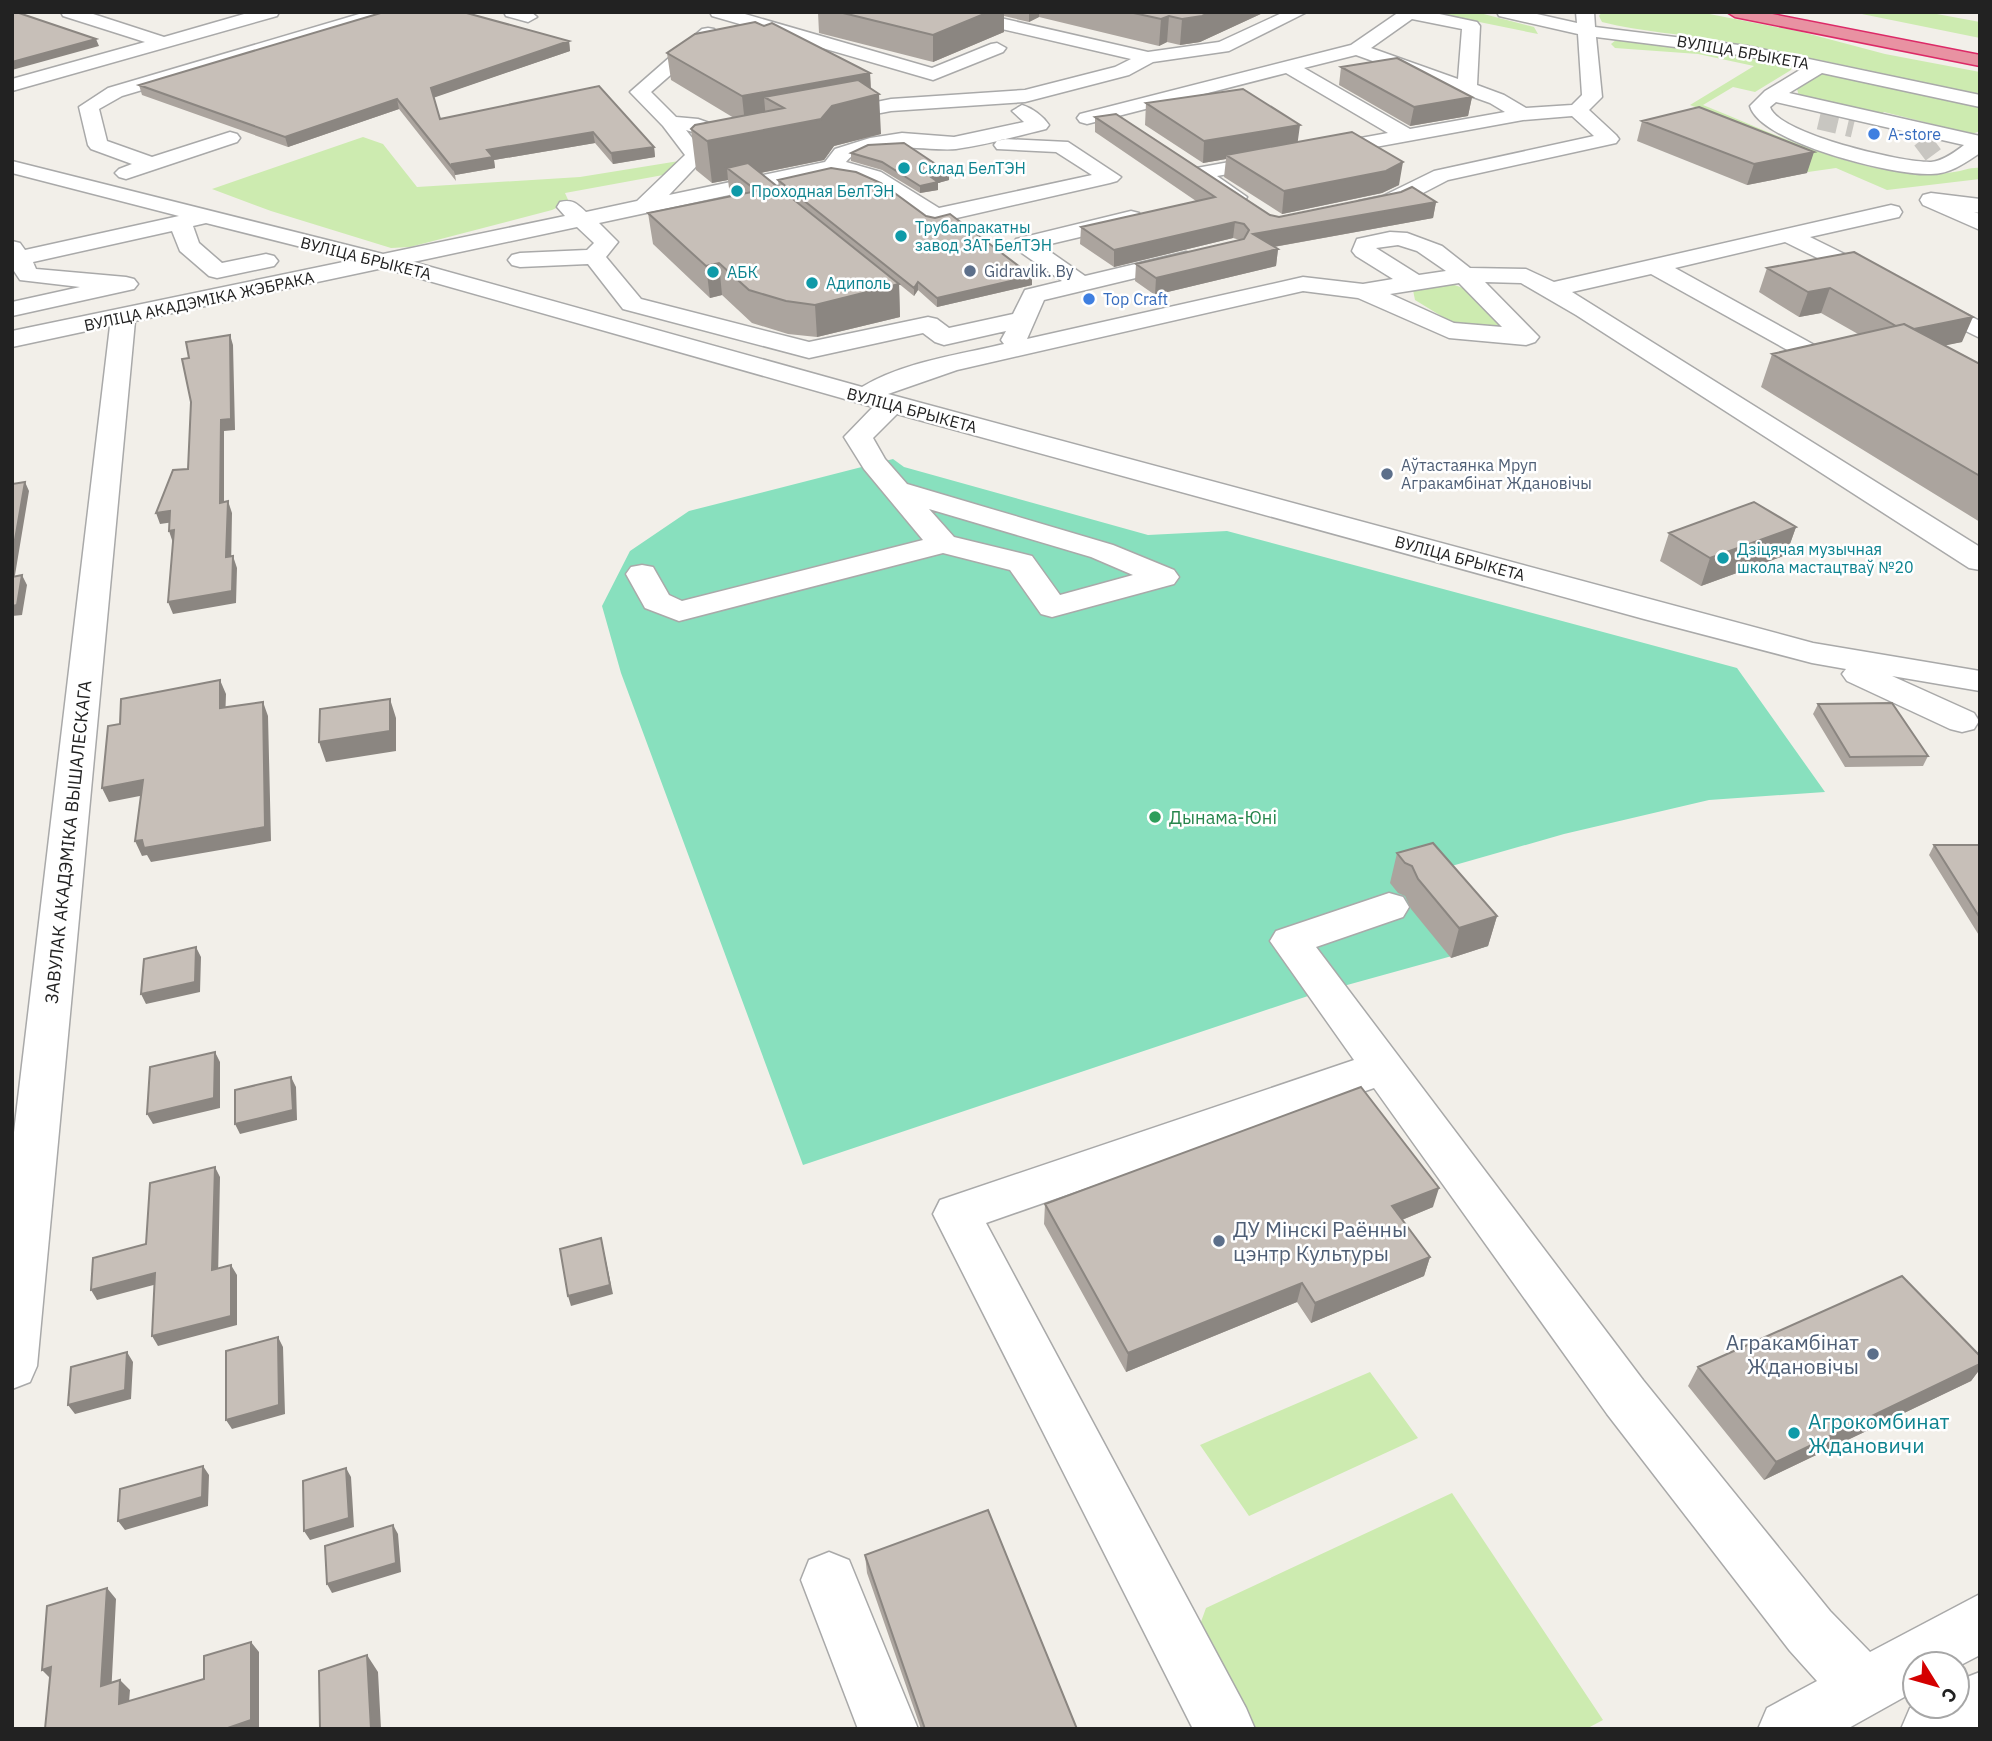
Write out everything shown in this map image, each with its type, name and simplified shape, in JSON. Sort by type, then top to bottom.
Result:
[{"type":"highway","points":[[1735,12],[1980,61]]},
{"type":"highway","points":[[1805,12],[1980,47]]},
{"type":"street","points":[[69,12],[163,43]]},
{"type":"street","points":[[12,85],[271,12]]},
{"type":"street","points":[[151,164],[98,145],[89,107],[115,92],[385,12]]},
{"type":"street","points":[[950,12],[1148,57],[1223,47],[1299,12]]},
{"type":"street","name":"ВУЛІЦА БРЫКЕТА","points":[[1505,12],[1586,22],[1693,42],[1980,101]]},
{"type":"street","points":[[1087,118],[1357,49],[1409,13],[1471,26],[1467,88]]},
{"type":"street","points":[[645,206],[696,156],[670,122],[640,92],[715,34],[730,14],[933,74],[997,48]]},
{"type":"street","points":[[779,30],[803,22]]},
{"type":"street","points":[[1198,173],[1523,114],[1577,110],[1592,97],[1586,22]]},
{"type":"street","points":[[1357,49],[1497,99],[1523,114]]},
{"type":"street","points":[[809,120],[891,105],[1024,96],[1122,71],[1148,57]]},
{"type":"street","points":[[1820,66],[1766,101],[1764,117],[1784,129],[1849,136],[1892,165],[1933,168],[1950,164],[1980,143]]},
{"type":"street","points":[[1289,67],[1407,136]]},
{"type":"street","points":[[1220,85],[1244,100]]},
{"type":"street","points":[[895,86],[947,103]]},
{"type":"street","points":[[1766,101],[1819,120]]},
{"type":"street","points":[[1766,101],[1891,122],[1980,143]]},
{"type":"street","points":[[1352,209],[1390,201],[1441,175],[1609,139],[1577,110]]},
{"type":"street","points":[[954,143],[1039,125],[1023,111]]},
{"type":"street","points":[[1109,113],[1132,128]]},
{"type":"street","points":[[670,122],[698,125],[727,136],[768,128]]},
{"type":"street","points":[[1849,136],[1866,123],[1891,122]]},
{"type":"street","points":[[1301,137],[1324,152]]},
{"type":"street","points":[[88,186],[230,138]]},
{"type":"street","points":[[1892,165],[1906,162],[1947,138],[1980,143]]},
{"type":"street","points":[[902,139],[1061,146],[1110,177],[935,216],[875,175],[852,167],[832,167],[842,153],[870,144],[902,139]]},
{"type":"street","points":[[1176,158],[1255,209]]},
{"type":"street","name":"ВУЛІЦА БРЫКЕТА","points":[[12,167],[88,186],[190,225],[387,262],[878,400],[1812,653],[1980,681]]},
{"type":"street","name":"ВУЛІЦА АКАДЭМІКА ЖЭБРАКА","points":[[12,339],[832,167]]},
{"type":"street","points":[[755,182],[776,200]]},
{"type":"street","points":[[562,199],[600,249],[632,304],[809,350],[928,324]]},
{"type":"street","points":[[1980,206],[1931,200],[1980,223]]},
{"type":"street","points":[[1551,290],[1891,212]]},
{"type":"street","points":[[1081,284],[1024,244],[1149,214]]},
{"type":"street","points":[[12,309],[126,284],[29,275],[14,256],[190,225]]},
{"type":"street","points":[[1788,235],[1975,343]]},
{"type":"street","points":[[520,260],[600,249],[634,236]]},
{"type":"street","points":[[1363,291],[1449,330],[1526,337],[1453,264],[1412,240],[1395,238],[1365,244],[1364,251],[1416,282]]},
{"type":"street","points":[[478,288],[467,269],[470,259],[494,239]]},
{"type":"street","points":[[1012,349],[1034,295],[1209,254]]},
{"type":"street","points":[[1654,266],[1818,357]]},
{"type":"street","points":[[943,544],[874,463],[858,438],[878,400],[899,380],[1012,349],[1303,284],[1363,291],[1464,275],[1526,276],[1980,561]]},
{"type":"street","points":[[906,306],[944,337],[1024,319]]},
{"type":"street","name":"ЗАВУЛАК АКАДЭМІКА ВЫШАЛЕСКАГА","points":[[12,1366],[123,317]]},
{"type":"street","points":[[642,575],[656,601],[679,611],[943,544],[1021,563],[1052,607],[1163,577],[1102,551],[897,490]]},
{"type":"street","name":"ВУЛІЦА БРЫКЕТА","points":[[1812,653],[1975,732]]},
{"type":"street","points":[[1975,732],[1953,710],[1951,699],[1956,690],[1980,681]]},
{"type":"street","points":[[1389,907],[1290,940],[1625,1397],[1810,1630],[1896,1671]]},
{"type":"street","points":[[1225,1729],[957,1214],[1384,1067]]},
{"type":"street","points":[[829,1580],[888,1729]]},
{"type":"street","points":[[1788,1729],[1980,1623]]},
{"type":"green space","points":[[1430,12],[1476,12],[1534,27],[1538,34]]},
{"type":"green space","points":[[1602,12],[1699,12],[1802,32],[1885,54],[1980,72],[1980,94],[1723,41],[1602,22],[1599,16]]},
{"type":"green space","points":[[1852,12],[1926,12],[1980,22],[1980,38]]},
{"type":"green space","points":[[1632,39],[1776,60],[1792,67],[1755,92],[1733,87],[1703,105],[1777,136],[1828,155],[1880,169],[1930,174],[1980,168],[1980,179],[1887,190],[1836,168],[1808,172],[1769,154],[1768,135],[1690,105],[1754,66],[1698,54],[1615,48],[1611,44],[1616,40]]},
{"type":"green space","points":[[1821,74],[1835,74],[1980,105],[1980,131],[1967,136],[1935,130],[1940,126],[1884,112],[1877,117],[1799,96],[1797,89]]},
{"type":"green space","points":[[363,137],[383,144],[417,187],[580,177],[679,161],[685,171],[565,193],[569,202],[552,210],[410,247],[391,248],[271,211],[212,189]]},
{"type":"green space","points":[[1449,283],[1463,288],[1505,330],[1451,322],[1415,300],[1413,290]]},
{"type":"green space","name":"Дынама-Юні","points":[[893,459],[904,467],[1148,535],[1227,531],[1737,668],[1825,792],[1709,800],[1564,834],[1427,873],[1488,946],[1311,995],[803,1165],[621,673],[602,606],[630,551],[689,511]]},
{"type":"green space","points":[[1370,1372],[1418,1438],[1249,1516],[1200,1445]]},
{"type":"green space","points":[[1452,1493],[1603,1720],[1586,1729],[1217,1729],[1186,1663],[1206,1608]]},
{"type":"building","points":[[12,12],[16,12],[96,39],[12,62]]},
{"type":"building","points":[[384,12],[463,12],[569,41],[431,88],[440,119],[599,86],[654,147],[611,153],[593,132],[487,150],[493,157],[452,164],[454,170],[397,99],[285,137],[139,85]]},
{"type":"building","points":[[839,12],[989,12],[933,35]]},
{"type":"building","points":[[1129,12],[1211,12],[1182,19],[1169,16],[1161,19]]},
{"type":"building","points":[[755,22],[764,26],[772,23],[870,73],[742,96],[667,53],[695,34]]},
{"type":"building","points":[[1397,58],[1472,97],[1414,107],[1341,67]]},
{"type":"building","points":[[858,80],[879,94],[832,106],[821,119],[707,141],[691,129],[695,125],[784,108],[764,97]]},
{"type":"building","points":[[1243,89],[1300,125],[1204,141],[1146,103]]},
{"type":"building","points":[[1699,107],[1814,152],[1754,164],[1642,121]]},
{"type":"building","points":[[1116,114],[1270,215],[1279,217],[1401,192],[1412,187],[1436,202],[1253,234],[1278,249],[1156,278],[1136,264],[1244,239],[1249,230],[1244,224],[1235,222],[1114,250],[1081,227],[1215,197],[1095,117]]},
{"type":"building","points":[[1352,132],[1403,162],[1386,171],[1284,191],[1226,155]]},
{"type":"building","name":"Склад БелТЭН","points":[[904,143],[949,173],[931,177],[938,182],[920,186],[882,162],[851,153],[868,145]]},
{"type":"building","points":[[748,163],[899,284],[815,305],[786,301],[749,290],[719,263],[706,266],[648,213],[757,191],[727,168]]},
{"type":"building","name":"Трубапракатны завод ЗАТ БелТЭН","points":[[831,168],[856,172],[881,183],[926,216],[935,218],[950,214],[1032,276],[937,298],[918,282],[914,288],[778,180]]},
{"type":"building","points":[[1854,252],[1973,317],[1914,329],[1904,324],[1896,326],[1830,288],[1808,292],[1767,268]]},
{"type":"building","points":[[1904,324],[1980,364],[1980,476],[1772,354]]},
{"type":"building","points":[[230,335],[231,419],[221,420],[220,503],[228,501],[226,557],[233,556],[232,591],[168,602],[174,530],[169,531],[170,511],[156,513],[173,470],[188,469],[191,402],[182,359],[189,358],[186,342]]},
{"type":"building","points":[[25,482],[12,557],[12,484]]},
{"type":"building","points":[[1754,502],[1796,527],[1710,558],[1669,533]]},
{"type":"building","points":[[22,575],[17,605],[12,606],[12,577]]},
{"type":"building","points":[[220,680],[220,708],[263,702],[265,827],[144,848],[142,840],[135,841],[143,780],[102,788],[108,726],[120,724],[121,699]]},
{"type":"building","points":[[390,699],[390,731],[319,742],[320,709]]},
{"type":"building","points":[[1892,703],[1928,756],[1850,757],[1818,704]]},
{"type":"building","points":[[1433,843],[1497,916],[1459,928],[1418,879],[1412,866],[1405,863],[1397,853]]},
{"type":"building","points":[[1934,845],[1980,845],[1980,918]]},
{"type":"building","points":[[196,947],[195,982],[141,994],[144,959]]},
{"type":"building","points":[[215,1052],[214,1098],[147,1114],[150,1067]]},
{"type":"building","points":[[291,1077],[293,1110],[235,1124],[235,1090]]},
{"type":"building","name":"ДУ Мінскі Раённы цэнтр Культуры","points":[[1361,1087],[1439,1188],[1392,1206],[1430,1257],[1315,1303],[1302,1283],[1128,1353],[1045,1204]]},
{"type":"building","points":[[215,1167],[212,1270],[231,1265],[231,1316],[152,1336],[155,1273],[91,1290],[93,1258],[146,1244],[150,1183]]},
{"type":"building","points":[[601,1238],[610,1285],[568,1296],[560,1249]]},
{"type":"building","name":"Агрокомбинат Ждановичи","points":[[1902,1276],[1980,1356],[1980,1364],[1776,1462],[1698,1367]]},
{"type":"building","points":[[278,1337],[279,1405],[226,1420],[226,1351]]},
{"type":"building","points":[[127,1352],[125,1390],[68,1405],[71,1367]]},
{"type":"building","points":[[203,1466],[202,1497],[118,1521],[120,1489]]},
{"type":"building","points":[[346,1468],[349,1518],[304,1531],[303,1481]]},
{"type":"building","points":[[988,1510],[1077,1729],[925,1729],[865,1555]]},
{"type":"building","points":[[393,1525],[396,1563],[327,1584],[325,1546]]},
{"type":"building","points":[[107,1588],[101,1686],[120,1680],[119,1704],[204,1679],[204,1656],[251,1642],[251,1720],[225,1729],[45,1729],[51,1667],[42,1670],[47,1606]]},
{"type":"building","points":[[367,1655],[371,1729],[320,1729],[319,1671]]},
{"type":"tunnel","points":[[1819,120],[1853,128]]},
{"type":"tunnel","points":[[1920,153],[1936,141]]},
{"type":"place","name":"А-store","points":[[1874,134]]},
{"type":"place","name":"Склад БелТЭН","points":[[904,168]]},
{"type":"place","name":"Проходная БелТЭН","points":[[737,191]]},
{"type":"place","name":"Трубапракатны завод ЗАТ БелТЭН","points":[[901,236]]},
{"type":"place","name":"Gidravlik. By","points":[[970,271]]},
{"type":"place","name":"АБК","points":[[713,272]]},
{"type":"place","name":"Адиполь","points":[[812,283]]},
{"type":"place","name":"Top Craft","points":[[1089,299]]},
{"type":"place","name":"Аўтастаянка Мруп Агракамбінат Ждановічы","points":[[1387,474]]},
{"type":"place","name":"Дзіцячая музычная школа мастацтваў №20","points":[[1723,558]]},
{"type":"place","name":"Дынама-Юні","points":[[1155,817]]},
{"type":"place","name":"ДУ Мінскі Раённы цэнтр Культуры","points":[[1219,1241]]},
{"type":"place","name":"Агракамбінат Ждановічы","points":[[1873,1354]]},
{"type":"place","name":"Агрокомбинат Ждановичи","points":[[1794,1433]]}]
